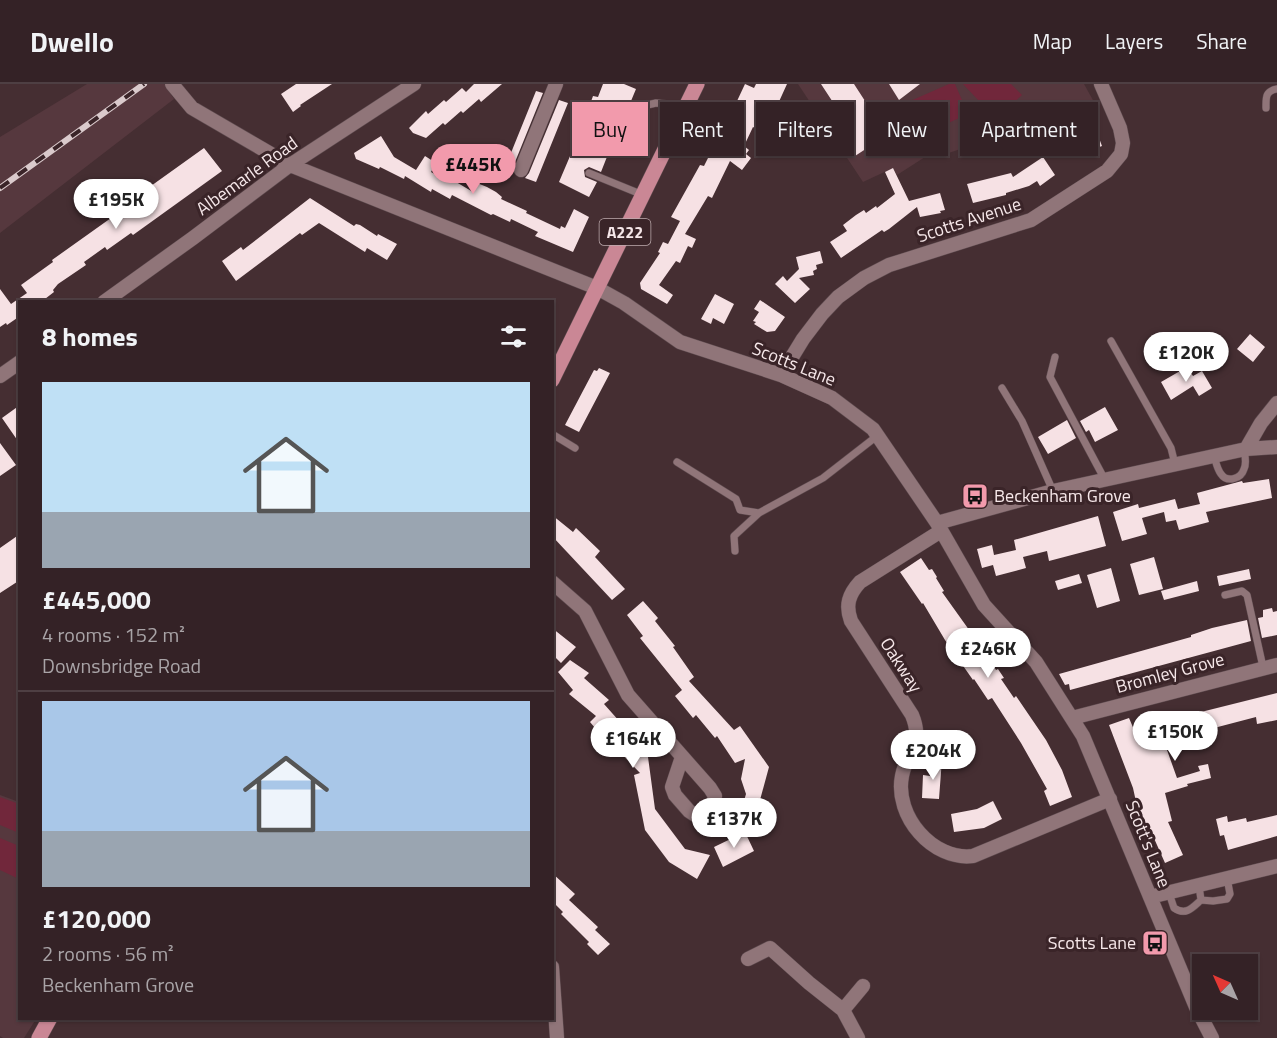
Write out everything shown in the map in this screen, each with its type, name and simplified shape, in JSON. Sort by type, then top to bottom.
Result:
[{"type":"main road","name":"A222","points":[[689,102],[698,84]]},
{"type":"main road","name":"A222","points":[[554,376],[662,156]]},
{"type":"main road","points":[[39,1038],[49,1020]]},
{"type":"street","name":"Albemarle Road","points":[[107,300],[290,165],[414,84]]},
{"type":"street","points":[[521,170],[556,84]]},
{"type":"street","name":"Scotts Avenue","points":[[781,375],[803,339],[822,314],[838,297],[864,278],[889,265],[1031,220],[1107,171],[1121,154],[1123,143],[1120,128],[1101,84]]},
{"type":"street","name":"Scotts Lane","points":[[173,85],[192,108],[290,165],[597,288],[624,303],[680,342],[781,375],[832,398],[873,429],[939,527]]},
{"type":"street","points":[[0,376],[18,363]]},
{"type":"street","points":[[1245,449],[1277,403]]},
{"type":"street","points":[[939,527],[1053,491],[1245,449],[1277,447]]},
{"type":"street","name":"Scott's Lane","points":[[939,527],[984,605],[1036,662],[1083,736],[1196,1007],[1212,1038]]},
{"type":"street","name":"Oakway","points":[[939,527],[860,582],[849,599],[848,611],[851,621],[912,715],[916,725],[918,736],[916,746],[902,778],[903,801],[909,819],[935,847],[961,857],[973,856],[1110,799]]},
{"type":"street","points":[[554,584],[585,611],[628,695],[682,757]]},
{"type":"street","name":"Bromley Grove","points":[[1072,718],[1270,666]]},
{"type":"street","points":[[1150,897],[1168,893],[1200,893],[1227,879],[1277,866]]},
{"type":"street","points":[[748,959],[770,948],[809,984],[843,1010],[858,1038]]},
{"type":"street","points":[[843,1010],[864,986]]},
{"type":"street","points":[[554,996],[557,1038]]},
{"type":"lane","points":[[1266,108],[1268,93],[1277,89]]},
{"type":"lane","points":[[590,173],[643,195]]},
{"type":"lane","points":[[1111,341],[1172,448],[1175,464]]},
{"type":"lane","points":[[1055,357],[1050,377],[1105,480]]},
{"type":"lane","points":[[1002,388],[1022,421],[1053,491]]},
{"type":"lane","points":[[554,435],[575,448]]},
{"type":"lane","points":[[735,551],[734,536],[759,513],[822,478],[877,436]]},
{"type":"lane","points":[[1214,456],[1223,477],[1237,478],[1244,472],[1245,449]]},
{"type":"lane","points":[[677,462],[736,499],[740,510],[759,513]]},
{"type":"lane","points":[[1225,595],[1242,591],[1247,595],[1270,666]]},
{"type":"lane","points":[[1168,893],[1172,905],[1181,912],[1191,910],[1200,893],[1213,901],[1227,898],[1230,894],[1227,879]]},
{"type":"shaded area","points":[[87,84],[164,84],[174,99],[0,233],[0,137]]},
{"type":"shaded area","points":[[798,84],[1084,84],[1094,102],[960,102],[960,149],[948,153],[948,102],[866,102],[866,156],[927,156],[897,175],[893,168],[863,182],[846,156],[854,156],[854,102],[810,102]]},
{"type":"shaded area","points":[[949,84],[955,84],[963,102],[960,102],[960,118],[948,123],[948,102],[908,102]]},
{"type":"shaded area","points":[[963,84],[1011,84],[1022,95],[1014,102],[980,102]]},
{"type":"shaded area","points":[[0,795],[18,802],[18,1020],[35,1020],[24,1038],[0,1036]]},
{"type":"shaded area","points":[[0,797],[18,804],[18,833],[0,825]]},
{"type":"shaded area","points":[[0,838],[18,846],[18,879],[0,870]]},
{"type":"building","points":[[296,84],[332,84],[293,112],[281,94]]},
{"type":"building","points":[[474,84],[502,84],[481,102],[479,99],[445,125],[443,123],[426,138],[413,133],[409,128],[426,111],[428,114],[462,88],[466,92]]},
{"type":"building","points":[[603,84],[624,84],[636,89],[631,101],[591,102],[593,96],[598,97]]},
{"type":"building","points":[[745,84],[754,88],[756,84],[787,84],[779,102],[756,102],[756,129],[753,127],[744,146],[744,102],[737,102]]},
{"type":"building","points":[[821,84],[854,84],[866,103],[866,149],[855,156],[854,102],[833,102]]},
{"type":"building","points":[[889,84],[920,84],[899,100]]},
{"type":"building","points":[[536,91],[543,93],[513,167],[513,173],[504,170]]},
{"type":"building","points":[[559,100],[568,103],[536,182],[525,178]]},
{"type":"building","points":[[1098,135],[1102,146],[1098,148]]},
{"type":"building","points":[[381,136],[394,157],[416,170],[425,156],[436,163],[431,172],[449,182],[451,179],[473,192],[477,183],[487,187],[502,197],[501,199],[560,229],[561,226],[565,228],[574,209],[589,217],[573,252],[535,236],[538,232],[511,219],[510,222],[491,215],[452,195],[450,199],[432,189],[431,192],[405,176],[404,179],[380,167],[379,169],[356,159],[354,153]]},
{"type":"building","points":[[744,146],[749,150],[746,154],[751,158],[742,170],[730,161],[712,198],[708,196],[685,234],[696,239],[692,248],[688,246],[680,263],[676,261],[659,285],[673,295],[667,304],[641,289],[640,283],[660,253],[658,252],[663,242],[668,244],[680,221],[671,217],[700,165],[704,166],[709,156],[744,156]]},
{"type":"building","points":[[204,148],[222,171],[133,235],[131,233],[107,250],[105,247],[84,262],[86,265],[58,284],[54,292],[44,300],[18,300],[18,317],[0,327],[0,289],[11,304],[27,293],[21,285],[118,213],[116,211]]},
{"type":"building","points":[[572,151],[572,156],[607,156],[601,172],[589,167],[584,170],[585,177],[597,182],[589,197],[559,182]]},
{"type":"building","points":[[1043,157],[1055,175],[1040,186],[1037,181],[1006,193],[1006,195],[973,203],[967,184],[1011,173],[1013,177]]},
{"type":"building","points":[[893,168],[909,201],[940,193],[945,210],[940,211],[941,213],[920,217],[917,207],[889,229],[884,232],[882,230],[841,258],[830,242],[847,231],[843,225],[856,215],[864,210],[866,213],[876,206],[877,208],[895,194],[885,172]]},
{"type":"building","points":[[310,198],[354,226],[360,225],[377,236],[378,234],[397,244],[387,260],[367,248],[365,252],[319,223],[302,235],[300,233],[236,281],[222,261],[241,247],[243,250]]},
{"type":"building","points":[[820,251],[823,263],[816,265],[814,275],[799,278],[810,289],[795,303],[775,284],[783,276],[787,281],[799,269],[796,257]]},
{"type":"building","points":[[715,294],[734,304],[724,324],[713,318],[711,324],[701,319]]},
{"type":"building","points":[[760,300],[785,317],[775,331],[767,332],[754,324],[756,322],[753,321],[759,312],[754,309]]},
{"type":"building","points":[[1250,334],[1265,347],[1253,362],[1237,349]]},
{"type":"building","points":[[1187,367],[1193,376],[1202,371],[1212,388],[1199,396],[1193,386],[1171,400],[1161,382]]},
{"type":"building","points":[[599,368],[610,373],[579,432],[565,425],[594,370],[597,371]]},
{"type":"building","points":[[18,406],[18,441],[2,418]]},
{"type":"building","points":[[1105,407],[1118,430],[1095,442],[1089,430],[1086,432],[1080,421]]},
{"type":"building","points":[[1067,420],[1076,438],[1048,454],[1038,437]]},
{"type":"building","points":[[0,443],[16,465],[0,476]]},
{"type":"building","points":[[1269,479],[1272,498],[1206,512],[1209,522],[1179,530],[1176,520],[1166,522],[1164,512],[1142,518],[1147,534],[1122,541],[1113,512],[1138,504],[1139,508],[1175,499],[1178,509],[1200,504],[1197,493],[1242,481],[1243,483]]},
{"type":"building","points":[[1098,516],[1106,546],[1049,561],[1047,551],[1023,557],[1026,568],[996,576],[993,565],[982,568],[977,549],[992,545],[994,555],[1016,550],[1014,540]]},
{"type":"building","points":[[554,517],[573,532],[576,528],[600,551],[595,557],[625,589],[612,600],[554,538]]},
{"type":"building","points":[[18,535],[18,581],[0,593],[0,548]]},
{"type":"building","points":[[1154,557],[1163,589],[1139,595],[1130,564]]},
{"type":"building","points":[[921,558],[929,570],[932,569],[944,591],[942,592],[972,634],[970,636],[984,661],[989,658],[996,670],[998,669],[1004,678],[1001,679],[1014,698],[1016,696],[1046,740],[1062,770],[1072,797],[1050,806],[1044,791],[1047,789],[1021,743],[992,698],[988,700],[973,680],[900,572]]},
{"type":"building","points":[[1111,568],[1120,601],[1097,608],[1087,575]]},
{"type":"building","points":[[1249,569],[1251,579],[1219,586],[1217,576]]},
{"type":"building","points":[[1079,574],[1082,583],[1058,590],[1055,581]]},
{"type":"building","points":[[1197,581],[1199,591],[1164,600],[1161,591]]},
{"type":"building","points":[[643,601],[658,618],[655,621],[675,646],[673,647],[694,677],[689,681],[734,730],[740,726],[769,767],[760,800],[766,801],[758,831],[737,824],[746,794],[741,779],[745,759],[735,763],[717,736],[715,738],[696,715],[693,718],[675,696],[682,690],[640,638],[643,636],[627,615]]},
{"type":"building","points":[[1272,608],[1273,612],[1277,611],[1277,635],[1262,638],[1258,618],[1263,617],[1263,610]]},
{"type":"building","points":[[1247,620],[1251,641],[1070,690],[1069,684],[1065,685],[1059,674],[1191,637],[1191,635],[1212,628]]},
{"type":"building","points":[[554,630],[576,647],[561,663],[554,656]]},
{"type":"building","points":[[570,660],[589,673],[584,678],[609,700],[604,704],[636,740],[638,739],[652,753],[648,757],[655,809],[685,849],[710,855],[697,879],[669,862],[645,830],[634,775],[640,773],[613,745],[611,747],[590,722],[596,716],[569,694],[573,690],[558,672]]},
{"type":"building","points":[[1277,693],[1277,720],[1257,724],[1256,717],[1214,728],[1214,730],[1189,736],[1190,738],[1171,744],[1172,748],[1167,750],[1177,778],[1200,771],[1198,766],[1208,764],[1211,778],[1165,793],[1172,821],[1168,822],[1183,855],[1165,863],[1149,827],[1142,829],[1133,788],[1109,725],[1129,718],[1138,739],[1172,727],[1169,720]]},
{"type":"building","points":[[932,758],[942,759],[939,799],[922,798],[923,775],[930,776]]},
{"type":"building","points":[[993,801],[1002,819],[984,828],[954,832],[951,814],[977,809]]},
{"type":"building","points":[[1277,815],[1277,836],[1228,850],[1224,835],[1220,836],[1216,819],[1227,816],[1228,822],[1246,818],[1247,822]]},
{"type":"building","points":[[745,832],[754,851],[723,867],[714,847]]},
{"type":"building","points":[[554,875],[575,894],[569,900],[598,927],[595,930],[610,944],[598,955],[587,944],[589,942],[561,914],[563,912],[554,903]]},
{"type":"railway","points":[[0,188],[144,84]]},
{"type":"place","name":"Beckenham Grove","points":[[975,496]]},
{"type":"place","name":"Scotts Lane","points":[[1155,943]]}]
